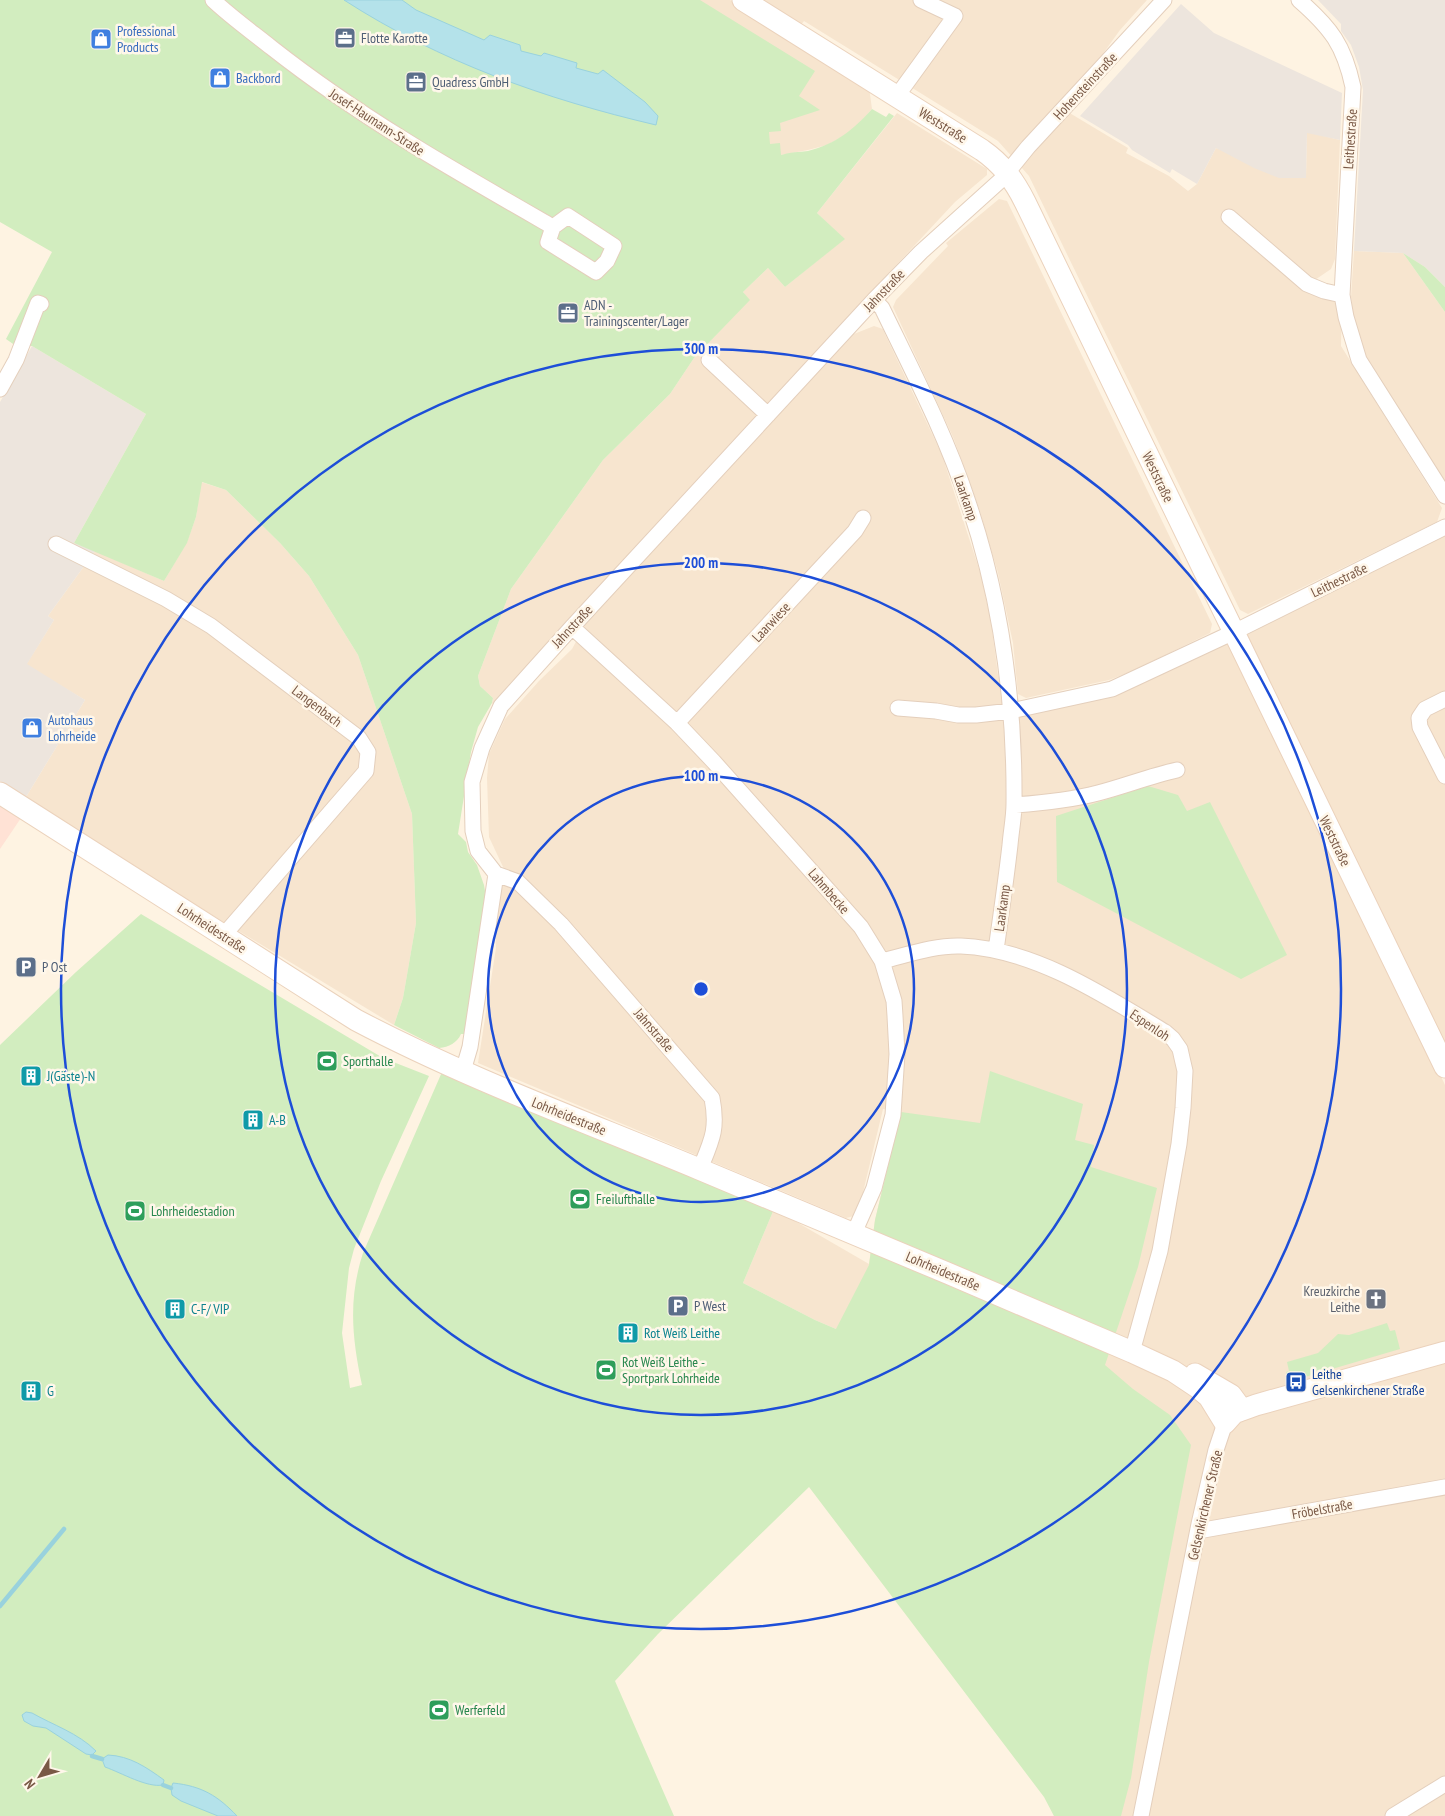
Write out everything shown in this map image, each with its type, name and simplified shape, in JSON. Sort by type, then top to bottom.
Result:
[{"type":"street","name":"Josef-Haumann-Straße","points":[[213,0],[289,61],[348,104],[440,163],[553,227]]},
{"type":"street","name":"Weststraße","points":[[743,0],[982,150],[998,162],[1008,173],[1025,202],[1445,1067]]},
{"type":"street","points":[[897,96],[955,16],[921,0]]},
{"type":"street","name":"Hohensteinstraße","points":[[1008,173],[1028,147],[1164,0]]},
{"type":"street","name":"Leithestraße","points":[[1299,0],[1331,31],[1348,62],[1353,88],[1342,295],[1349,330],[1359,360],[1445,496]]},
{"type":"street","name":"Jahnstraße","points":[[700,1169],[714,1136],[715,1116],[712,1098],[561,924],[518,882],[496,874],[478,851],[473,831],[472,782],[482,748],[501,706],[572,626],[874,300],[921,252],[1008,173]]},
{"type":"street","points":[[1229,218],[1307,284],[1324,291],[1342,295]]},
{"type":"street","name":"Laarkamp","points":[[874,300],[882,308],[945,442],[968,501],[987,563],[1000,623],[1011,711],[1014,806],[1006,886],[996,950]]},
{"type":"street","points":[[0,388],[16,360],[38,303],[41,304]]},
{"type":"street","points":[[709,360],[768,415]]},
{"type":"street","name":"Laarwiese","points":[[677,724],[855,531],[862,518]]},
{"type":"street","name":"Leithestraße","points":[[1234,632],[1445,527]]},
{"type":"street","name":"Langenbach","points":[[56,544],[166,599],[211,626],[359,738],[368,752],[366,771],[223,936]]},
{"type":"street","name":"Lahmbecke","points":[[572,626],[677,724],[714,762],[861,927],[882,961],[892,994],[896,1016],[897,1054],[893,1115],[874,1188],[854,1233]]},
{"type":"street","points":[[898,708],[958,715],[1011,711],[1112,689],[1234,632]]},
{"type":"street","points":[[1445,699],[1425,709],[1419,718],[1420,727],[1445,776]]},
{"type":"street","points":[[1014,806],[1056,802],[1177,770]]},
{"type":"street","name":"Lohrheidestraße","points":[[0,793],[356,1020],[417,1051],[854,1233],[1132,1352],[1173,1371],[1233,1416]]},
{"type":"street","points":[[462,1071],[470,1047],[496,874]]},
{"type":"street","name":"Espenloh","points":[[882,961],[935,948],[959,946],[996,950],[1030,961],[1098,991],[1165,1032],[1180,1049],[1185,1071],[1179,1144],[1160,1251],[1132,1352]]},
{"type":"street","points":[[1233,1416],[1445,1352]]},
{"type":"street","name":"Gelsenkirchener Straße","points":[[1141,1816],[1216,1450],[1233,1416]]},
{"type":"street","name":"Fröbelstraße","points":[[1198,1531],[1445,1487]]},
{"type":"street","points":[[1393,1816],[1445,1784]]},
{"type":"shaded area","points":[[453,0],[730,0],[869,87],[872,109],[856,127],[827,145],[781,155]]},
{"type":"shaded area","points":[[760,0],[1147,0],[1120,30],[1063,109],[1128,148],[1126,153],[1169,176],[1188,191],[1197,184],[1216,148],[1306,178],[1307,132],[1340,140],[1335,259],[1331,269],[1306,286],[1342,295],[1341,346],[1442,508],[1437,522],[1248,614],[1240,610],[1029,176],[998,141],[804,21],[800,26]]},
{"type":"shaded area","points":[[1318,0],[1445,0],[1445,287],[1425,267],[1403,253],[1354,251],[1363,90],[1359,67],[1351,45],[1341,31],[1341,24]]},
{"type":"shaded area","points":[[1181,4],[1214,33],[1342,93],[1340,140],[1307,133],[1306,178],[1279,178],[1254,168],[1216,148],[1197,184],[1172,169],[1170,173],[1080,116]]},
{"type":"shaded area","points":[[897,113],[987,169],[987,175],[955,202],[859,305],[833,339],[496,710],[492,703],[493,698],[480,686],[478,676],[511,589],[603,460],[670,394],[694,358],[749,300],[743,292],[768,268],[785,287],[844,239],[817,213]]},
{"type":"shaded area","points":[[999,199],[1007,201],[1212,624],[1210,633],[1135,670],[1109,680],[1026,698],[1018,694],[1013,643],[998,573],[979,508],[953,437],[893,307],[896,300],[948,246],[946,243]]},
{"type":"shaded area","points":[[1354,251],[1403,253],[1445,312],[1445,484],[1365,356],[1354,321],[1351,297]]},
{"type":"shaded area","points":[[874,326],[883,329],[942,455],[981,575],[991,622],[998,675],[1012,712],[1112,688],[1233,636],[1445,1085],[1445,1816],[1054,1816],[836,1329],[743,1283],[774,1209],[869,1264],[875,1220],[901,1112],[883,1109],[859,1209],[854,1216],[846,1218],[478,1063],[496,948],[495,927],[504,869],[489,837],[487,778],[489,754],[505,719],[539,681],[572,649],[585,625],[839,340]]},
{"type":"shaded area","points":[[32,346],[146,414],[74,543],[95,551],[48,616],[54,620],[27,664],[85,700],[26,797],[0,781],[0,402]]},
{"type":"shaded area","points":[[201,482],[226,490],[280,543],[309,576],[358,655],[412,814],[416,923],[403,998],[394,1025],[204,910],[26,797],[85,700],[26,665],[54,620],[48,616],[95,551],[164,581],[187,542],[196,517]]},
{"type":"shaded area","points":[[1445,528],[1445,1052],[1245,631]]},
{"type":"shaded area","points":[[0,801],[23,815],[0,849]]},
{"type":"green space","points":[[0,0],[700,0],[815,71],[799,96],[820,110],[780,123],[781,131],[769,132],[770,144],[780,143],[781,155],[808,151],[836,140],[872,109],[886,117],[889,113],[894,116],[817,213],[845,239],[785,287],[768,268],[743,292],[750,300],[694,358],[670,394],[603,460],[511,589],[478,676],[480,686],[493,698],[478,727],[471,752],[458,834],[466,842],[468,852],[477,865],[486,897],[465,1034],[461,1034],[449,1046],[439,1048],[394,1025],[403,998],[416,923],[412,814],[358,655],[309,576],[280,543],[226,490],[202,482],[196,517],[187,543],[164,581],[74,543],[146,414],[32,346],[16,346],[6,339],[52,252],[0,222]]},
{"type":"green space","points":[[1403,253],[1425,267],[1445,287],[1445,312]]},
{"type":"green space","points":[[1148,786],[1178,795],[1187,811],[1210,802],[1287,955],[1241,979],[1057,882],[1056,816]]},
{"type":"green space","points":[[141,914],[383,1058],[429,1076],[381,1181],[354,1249],[349,1268],[342,1333],[350,1388],[362,1385],[353,1319],[353,1303],[358,1270],[363,1253],[442,1072],[774,1209],[743,1283],[836,1329],[869,1265],[875,1220],[901,1112],[980,1123],[990,1071],[1083,1104],[1075,1140],[1094,1145],[1091,1167],[1157,1188],[1138,1267],[1105,1365],[1133,1389],[1170,1415],[1191,1445],[1149,1662],[1131,1778],[1121,1816],[1054,1816],[1044,1797],[809,1487],[658,1634],[615,1681],[674,1816],[0,1816],[0,1045],[76,972]]},
{"type":"green space","points":[[1387,1323],[1390,1331],[1395,1330],[1400,1349],[1288,1382],[1286,1372],[1289,1371],[1287,1362],[1318,1353],[1338,1334],[1349,1335]]},
{"type":"water","points":[[344,0],[402,0],[416,10],[484,40],[490,35],[520,45],[521,51],[541,56],[544,53],[577,63],[576,68],[598,74],[603,70],[645,102],[658,116],[656,125],[574,103],[494,76],[418,42]]},
{"type":"water","points":[[26,1712],[32,1713],[73,1734],[96,1751],[92,1755],[86,1754],[46,1728],[33,1726],[24,1721],[22,1715]]},
{"type":"water","points":[[108,1755],[138,1763],[164,1780],[163,1785],[142,1782],[105,1767],[102,1759]]},
{"type":"water","points":[[173,1783],[201,1789],[209,1793],[237,1816],[218,1816],[181,1801],[172,1795],[171,1788]]},
{"type":"waterway","points":[[0,1606],[64,1529]]},
{"type":"waterway","points":[[92,1756],[102,1759]]},
{"type":"waterway","points":[[163,1785],[171,1788]]},
{"type":"place","name":"Flotte Karotte","points":[[345,38]]},
{"type":"place","name":"Professional Products","points":[[101,39]]},
{"type":"place","name":"Backbord","points":[[220,78]]},
{"type":"place","name":"Quadress GmbH","points":[[416,82]]},
{"type":"place","name":"ADN - Trainingscenter/Lager","points":[[568,313]]},
{"type":"place","name":"Autohaus Lohrheide","points":[[32,728]]},
{"type":"place","name":"P Ost","points":[[26,967]]},
{"type":"place","name":"Sporthalle","points":[[327,1061]]},
{"type":"place","name":"J(Gäste)-N","points":[[31,1076]]},
{"type":"place","name":"A-B","points":[[253,1120]]},
{"type":"place","name":"Freilufthalle","points":[[580,1199]]},
{"type":"place","name":"Lohrheidestadion","points":[[135,1211]]},
{"type":"place","name":"Kreuzkirche Leithe","points":[[1376,1299]]},
{"type":"place","name":"P West","points":[[678,1306]]},
{"type":"place","name":"C-F/ VIP","points":[[175,1309]]},
{"type":"place","name":"Rot Weiß Leithe","points":[[628,1333]]},
{"type":"place","name":"Rot Weiß Leithe - Sportpark Lohrheide","points":[[606,1370]]},
{"type":"place","name":"Leithe Gelsenkirchener Straße","points":[[1296,1382]]},
{"type":"place","name":"G","points":[[31,1391]]},
{"type":"place","name":"Werferfeld","points":[[439,1710]]}]
